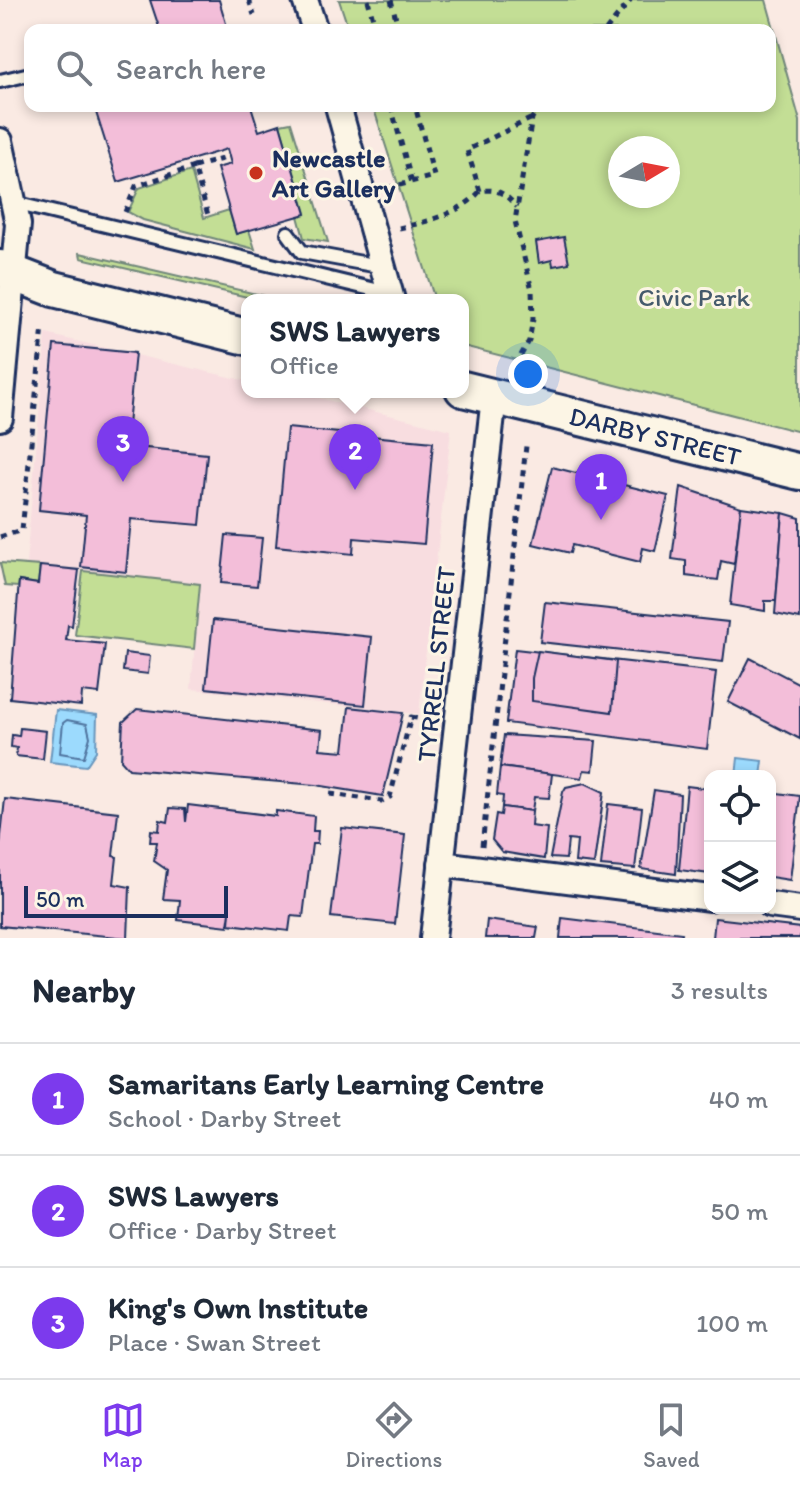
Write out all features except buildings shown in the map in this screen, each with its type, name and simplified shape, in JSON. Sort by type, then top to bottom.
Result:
[{"type":"main road","points":[[7,271],[54,289],[241,336]]},
{"type":"main road","name":"DARBY STREET","points":[[478,393],[800,472]]},
{"type":"main road","points":[[743,457],[800,449]]},
{"type":"street","points":[[305,0],[313,24]]},
{"type":"street","points":[[340,112],[391,294]]},
{"type":"street","points":[[0,141],[18,224],[7,271],[0,418]]},
{"type":"street","name":"TYRRELL STREET","points":[[433,938],[478,393]]},
{"type":"street","points":[[441,864],[704,897]]},
{"type":"street","points":[[776,906],[800,909]]},
{"type":"lane","points":[[0,81],[24,75]]},
{"type":"lane","points":[[14,203],[380,294]]},
{"type":"lane","points":[[288,233],[302,252],[384,267]]},
{"type":"path","points":[[249,0],[254,15]]},
{"type":"path","points":[[368,0],[374,24]]},
{"type":"path","points":[[391,0],[397,24]]},
{"type":"path","points":[[611,24],[631,0]]},
{"type":"path","points":[[393,112],[412,183]]},
{"type":"path","points":[[388,188],[434,176],[417,112]]},
{"type":"path","points":[[480,191],[467,150],[532,118],[536,112]]},
{"type":"path","points":[[515,366],[529,341],[533,319],[532,290],[515,221],[532,118]]},
{"type":"path","points":[[135,218],[125,212],[136,186],[229,157]]},
{"type":"path","points":[[194,167],[208,215]]},
{"type":"path","points":[[399,228],[424,223],[468,206],[480,191],[493,189],[504,192],[518,208]]},
{"type":"path","points":[[0,537],[15,535],[22,530],[43,327]]},
{"type":"path","points":[[481,855],[526,446]]},
{"type":"path","points":[[330,794],[382,801],[390,797],[411,717],[427,720]]},
{"type":"shaded area","points":[[46,334],[241,380],[241,398],[319,398],[451,430],[419,714],[191,689],[200,584],[26,564]]},
{"type":"green space","name":"Civic Park","points":[[339,0],[766,0],[773,24],[347,24]]},
{"type":"green space","name":"Civic Park","points":[[776,36],[800,121],[800,432],[469,348],[469,294],[433,294],[375,112],[776,112]]},
{"type":"green space","points":[[291,122],[328,242],[304,238],[298,216],[306,213],[280,124]]},
{"type":"green space","points":[[191,171],[204,218],[229,210],[236,234],[249,230],[255,249],[143,220],[128,212],[139,188]]},
{"type":"green space","points":[[80,253],[256,294],[241,296],[81,258]]},
{"type":"green space","points":[[0,563],[40,566],[38,584],[19,581],[18,587],[5,586]]},
{"type":"green space","points":[[83,571],[200,584],[194,649],[75,635]]},
{"type":"water","points":[[56,710],[97,715],[96,751],[86,766],[50,762]]},
{"type":"water","points":[[738,758],[763,761],[762,770],[737,770]]},
{"type":"place","name":"Newcastle Art Gallery","points":[[256,173]]},
{"type":"place","name":"King's Own Institute","points":[[123,482]]},
{"type":"place","name":"SWS Lawyers","points":[[355,490]]},
{"type":"place","name":"Samaritans Early Learning Centre","points":[[601,520]]}]
